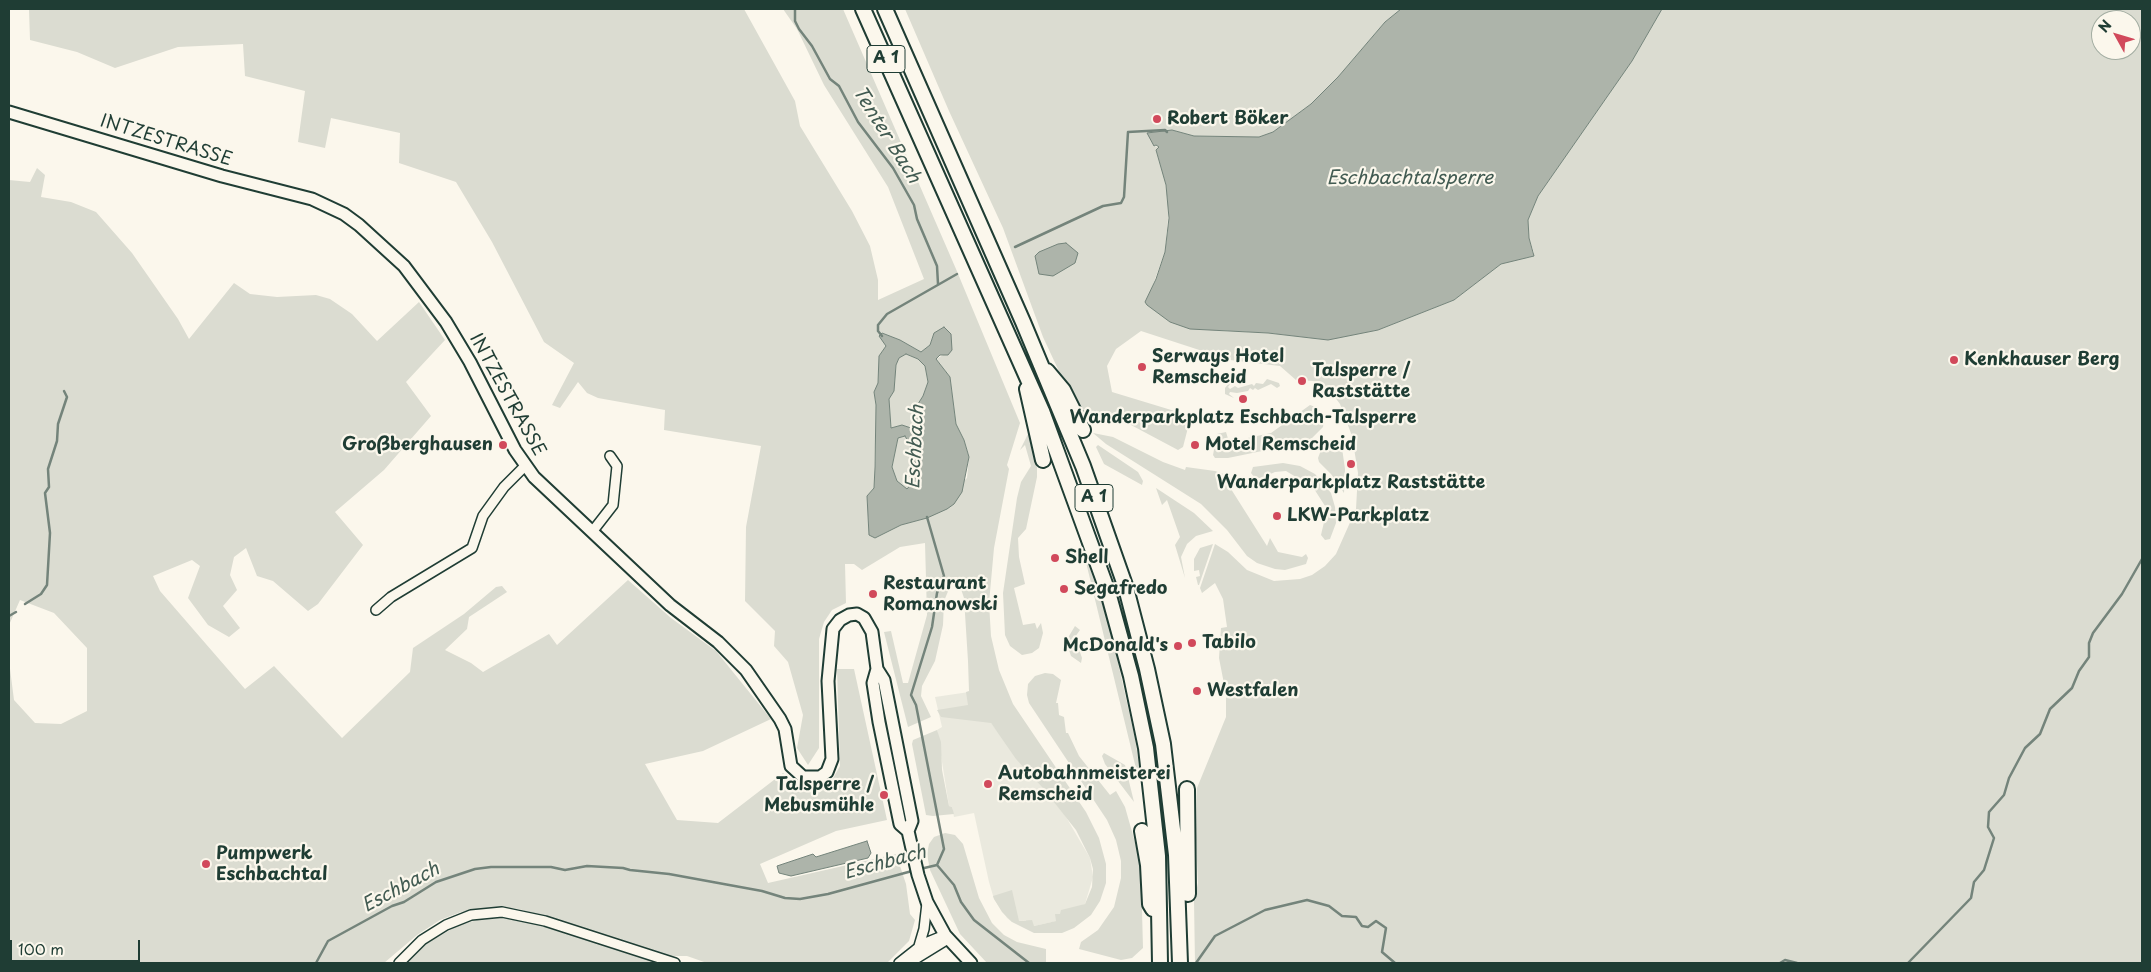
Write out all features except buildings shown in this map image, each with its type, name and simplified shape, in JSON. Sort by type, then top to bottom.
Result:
[{"type":"highway","name":"A 1","points":[[863,9],[1023,368],[1090,536],[1124,649],[1141,724],[1153,803],[1160,920],[1160,963]]},
{"type":"highway","name":"A 1","points":[[885,9],[1083,466],[1126,588],[1140,640],[1163,744],[1170,790],[1180,919],[1180,963]]},
{"type":"highway","points":[[1038,359],[1063,390],[1083,430]]},
{"type":"highway","points":[[1023,368],[1042,460]]},
{"type":"highway","points":[[1180,919],[1188,899],[1187,789]]},
{"type":"highway","points":[[1142,831],[1148,865],[1150,904],[1160,920]]},
{"type":"main road","name":"INTZESTRASSE","points":[[9,112],[222,176],[312,199],[352,219],[396,258],[424,290],[462,348],[525,466],[670,605],[718,642],[746,670],[780,719],[785,729],[790,763],[795,771],[803,777],[820,777],[831,763],[828,662],[831,636],[837,623],[852,614],[864,618],[870,626],[877,669],[884,680],[912,821],[908,832],[918,875],[927,902]]},
{"type":"main road","points":[[927,902],[946,937],[972,963]]},
{"type":"street","points":[[592,532],[609,513],[614,501],[617,466],[610,456]]},
{"type":"street","points":[[376,610],[391,597],[472,548],[483,516],[504,487],[525,466]]},
{"type":"street","points":[[919,946],[924,929],[927,902]]},
{"type":"street","points":[[399,963],[422,940],[446,924],[471,915],[502,912],[538,919],[675,963]]},
{"type":"street","points":[[899,963],[919,946],[946,937]]},
{"type":"street","points":[[909,963],[946,937]]},
{"type":"shaded area","points":[[29,9],[744,9],[795,101],[800,126],[852,211],[870,246],[878,280],[878,300],[924,279],[888,187],[824,85],[797,29],[783,9],[843,9],[956,269],[1020,423],[1007,465],[1009,469],[994,548],[989,603],[991,636],[999,670],[1013,704],[1086,812],[1099,838],[1106,864],[1106,883],[1100,901],[1091,915],[1074,928],[1062,933],[1034,933],[1012,922],[1002,912],[994,899],[993,896],[1012,890],[1019,921],[1032,920],[1034,926],[1056,921],[1055,914],[1060,914],[1061,910],[1085,904],[1092,887],[1093,869],[1090,858],[1076,830],[1041,786],[1016,759],[991,723],[941,717],[937,710],[968,705],[966,692],[969,691],[968,661],[964,598],[957,577],[954,577],[944,601],[943,625],[935,661],[922,686],[921,696],[931,717],[908,727],[884,632],[891,631],[903,683],[908,683],[927,615],[925,543],[900,547],[862,570],[854,564],[845,564],[846,603],[832,610],[824,622],[819,639],[819,748],[808,765],[797,748],[803,715],[788,662],[774,646],[775,631],[745,601],[746,527],[761,446],[664,430],[665,410],[598,398],[587,393],[578,382],[560,408],[552,405],[574,363],[544,342],[492,242],[456,182],[399,163],[400,133],[331,118],[325,148],[298,142],[305,91],[245,76],[243,44],[178,47],[115,68],[77,52],[30,40]],"holes":[[[882,333],[900,340],[921,352],[930,345],[934,333],[945,354],[936,359],[950,377],[956,424],[969,456],[967,478],[920,520],[901,525],[875,538],[869,534],[867,496],[874,488],[876,405],[874,392],[878,384],[879,356],[886,346]]]},
{"type":"shaded area","points":[[905,9],[1401,9],[1385,22],[1338,77],[1311,104],[1273,132],[1259,137],[1194,136],[1172,130],[1154,146],[1159,147],[1156,151],[1164,173],[1169,208],[1165,252],[1151,290],[1163,316],[1170,322],[1222,331],[1268,333],[1321,339],[1378,330],[1454,300],[1501,264],[1518,258],[1529,258],[1534,253],[1529,238],[1528,220],[1538,196],[1632,61],[1662,9],[2142,9],[2142,963],[1195,963],[1194,901],[1198,883],[1196,838],[1197,788],[1226,717],[1226,694],[1219,658],[1221,628],[1227,627],[1223,599],[1215,583],[1202,593],[1200,588],[1215,544],[1228,552],[1247,570],[1274,581],[1300,579],[1312,575],[1325,566],[1336,554],[1356,509],[1358,473],[1352,436],[1340,404],[1331,392],[1313,381],[1296,380],[1280,366],[1230,360],[1141,331],[1116,349],[1107,366],[1112,392],[1191,416],[1183,447],[1178,450],[1131,425],[1107,418],[1084,416],[1078,412],[1043,337],[1003,228],[949,111]]},
{"type":"shaded area","points":[[37,168],[45,175],[41,197],[71,202],[96,212],[132,253],[178,319],[189,339],[234,283],[250,294],[277,297],[316,295],[330,299],[352,314],[377,341],[419,302],[445,340],[406,382],[431,416],[384,470],[335,512],[363,545],[318,604],[308,611],[273,581],[257,576],[246,548],[234,557],[230,575],[237,590],[223,606],[240,628],[229,637],[208,625],[188,598],[200,566],[192,560],[153,576],[160,591],[245,689],[274,666],[342,738],[410,672],[413,648],[464,614],[496,587],[502,586],[507,592],[469,617],[467,629],[445,650],[471,663],[483,672],[549,634],[557,645],[628,580],[671,618],[716,651],[771,719],[703,751],[645,764],[677,820],[718,823],[783,773],[798,786],[822,788],[831,782],[840,766],[837,669],[854,669],[887,820],[836,831],[760,864],[768,883],[896,854],[906,884],[910,914],[915,920],[909,941],[887,963],[707,963],[687,956],[669,956],[519,909],[500,907],[461,912],[440,920],[417,935],[384,963],[9,963],[9,661],[14,700],[35,723],[61,724],[87,711],[87,648],[54,613],[20,600],[9,625],[9,180],[30,182]]},
{"type":"shaded area","points":[[906,354],[918,359],[925,366],[928,382],[923,396],[916,407],[915,421],[911,428],[902,425],[891,428],[889,399],[893,391],[896,365],[899,358]]},
{"type":"shaded area","points":[[1267,379],[1279,383],[1280,386],[1277,388],[1271,384],[1258,390],[1250,388],[1248,391],[1230,392],[1229,394],[1234,398],[1225,394],[1225,388],[1229,383],[1231,383],[1228,387],[1230,389],[1235,386],[1238,388],[1252,384],[1254,386],[1256,383],[1263,384]]},
{"type":"shaded area","points":[[1310,405],[1318,408],[1324,418],[1323,427],[1312,438],[1296,444],[1228,458],[1215,458],[1213,455],[1217,434],[1226,432],[1229,442],[1271,433]]},
{"type":"shaded area","points":[[1031,428],[1037,459],[1037,477],[1026,529],[1018,538],[1019,557],[1025,584],[1014,588],[1023,625],[1035,623],[1037,629],[1041,623],[1043,633],[1039,648],[1032,653],[1022,655],[1010,646],[1005,635],[1003,593],[1017,498],[1021,482],[1031,466],[1025,445],[1020,450]]},
{"type":"shaded area","points":[[1093,433],[1113,437],[1163,462],[1185,470],[1186,467],[1215,471],[1229,476],[1233,480],[1231,489],[1267,546],[1270,538],[1278,552],[1302,557],[1306,554],[1308,558],[1306,564],[1285,570],[1257,563],[1247,556],[1227,530],[1201,504],[1106,444]]},
{"type":"shaded area","points":[[905,436],[910,445],[917,469],[914,481],[907,490],[897,481],[892,467],[898,438]]},
{"type":"shaded area","points":[[1337,442],[1342,448],[1345,469],[1344,493],[1331,474],[1319,462],[1318,458],[1321,450]]},
{"type":"shaded area","points":[[1098,445],[1138,472],[1143,481],[1142,485],[1104,464],[1096,447]]},
{"type":"shaded area","points":[[1283,463],[1300,466],[1315,474],[1331,493],[1335,507],[1336,523],[1330,539],[1325,540],[1321,535],[1327,509],[1307,478],[1301,480],[1286,471],[1275,472],[1261,478],[1255,478],[1251,473],[1253,467]]},
{"type":"shaded area","points":[[1156,488],[1194,513],[1213,531],[1196,536],[1187,544],[1181,557],[1185,578],[1175,545],[1180,537],[1167,500],[1162,505]]},
{"type":"shaded area","points":[[1063,490],[1111,632],[1135,738],[1141,780],[1139,781],[1083,550]]},
{"type":"shaded area","points":[[1213,544],[1198,585],[1196,577],[1200,576],[1199,570],[1194,571],[1194,559],[1200,548]]},
{"type":"shaded area","points":[[1075,626],[1080,630],[1075,637],[1082,658],[1081,663],[1071,656],[1066,641]]},
{"type":"shaded area","points":[[1045,673],[1053,674],[1061,680],[1056,703],[1058,703],[1059,715],[1064,717],[1066,733],[1068,733],[1079,756],[1110,795],[1116,791],[1125,807],[1138,853],[1141,874],[1143,948],[1132,958],[1121,960],[1079,949],[1081,942],[1098,930],[1114,907],[1121,878],[1121,861],[1116,840],[1107,820],[1029,703],[1027,695],[1028,684],[1035,676]]},
{"type":"shaded area","name":"Autobahnmeisterei Remscheid","points":[[969,692],[991,723],[1066,817],[1090,858],[1093,877],[1085,904],[1061,914],[1057,921],[1034,926],[1027,924],[1026,920],[1012,922],[1007,918],[994,899],[974,813],[954,817],[952,807],[949,806],[937,730],[942,727],[935,697]]},
{"type":"shaded area","points":[[937,730],[941,742],[942,770],[949,806],[952,807],[954,814],[933,816],[926,815],[912,744],[913,740]]},
{"type":"shaded area","points":[[1104,753],[1125,765],[1134,802],[1105,764],[1102,756]]},
{"type":"shaded area","points":[[945,833],[955,835],[963,844],[979,898],[992,923],[1004,935],[1017,942],[1046,949],[1046,963],[987,963],[960,934],[930,870],[927,854],[929,844],[934,837]]},
{"type":"shaded area","points":[[510,917],[529,921],[662,963],[406,963],[426,944],[457,926],[477,920]]},
{"type":"water","name":"Eschbachtalsperre","points":[[1401,9],[1662,9],[1632,61],[1538,196],[1528,220],[1529,238],[1534,256],[1501,264],[1454,300],[1378,330],[1328,340],[1268,333],[1190,329],[1170,322],[1147,305],[1145,302],[1156,279],[1165,252],[1169,218],[1166,185],[1156,150],[1159,147],[1154,146],[1147,133],[1172,130],[1194,136],[1259,137],[1273,132],[1311,104],[1338,77],[1385,22]]},
{"type":"water","points":[[1066,243],[1078,253],[1075,263],[1053,276],[1039,274],[1035,256],[1039,252],[1058,244]]},
{"type":"water","points":[[944,327],[951,334],[952,350],[948,355],[940,355],[936,359],[950,377],[956,424],[964,440],[969,457],[962,492],[954,504],[947,509],[927,518],[901,525],[875,538],[869,535],[867,496],[874,488],[876,405],[874,392],[878,383],[879,356],[886,346],[879,336],[882,333],[900,340],[921,352],[930,345],[934,333]],"holes":[[[906,354],[918,359],[925,366],[928,382],[923,396],[916,407],[915,421],[911,428],[902,425],[891,428],[889,399],[894,391],[896,365],[899,358]],[[905,436],[910,445],[917,469],[914,481],[907,489],[897,481],[892,467],[898,438]]]},
{"type":"water","points":[[867,841],[871,853],[868,858],[791,876],[779,873],[777,866],[813,854],[816,857]]},
{"type":"waterway","name":"Tenter Bach","points":[[795,9],[795,21],[799,29],[812,46],[830,79],[839,86],[858,122],[893,168],[914,205],[917,219],[937,266],[938,284]]},
{"type":"waterway","name":"Eschbach","points":[[1015,247],[1103,206],[1121,203],[1124,197],[1128,132],[1165,130],[1167,132]]},
{"type":"waterway","name":"Eschbach","points":[[882,336],[878,331],[878,325],[887,314],[957,274]]},
{"type":"waterway","points":[[25,604],[41,594],[47,585],[50,533],[45,493],[49,487],[48,469],[57,441],[58,424],[67,397],[64,391]]},
{"type":"waterway","name":"Eschbach","points":[[920,869],[937,865],[944,849],[916,705],[911,695],[932,627],[937,593],[944,576],[927,517]]},
{"type":"waterway","points":[[1908,963],[1971,898],[1974,882],[1984,870],[1994,838],[1988,827],[1989,812],[2004,795],[2009,778],[2025,748],[2040,734],[2050,709],[2072,688],[2079,671],[2089,657],[2089,643],[2093,633],[2122,594],[2142,559]]},
{"type":"waterway","points":[[9,616],[16,612]]},
{"type":"waterway","points":[[937,865],[954,885],[961,902],[974,920],[1029,963]]},
{"type":"waterway","name":"Eschbach","points":[[316,963],[328,941],[392,906],[404,902],[436,882],[475,869],[491,867],[551,867],[565,870],[587,866],[623,868],[669,874],[762,891],[785,898],[800,899],[828,894],[912,871]]},
{"type":"waterway","points":[[1196,963],[1215,936],[1265,910],[1307,900],[1329,906],[1342,916],[1356,917],[1362,926],[1368,927],[1376,921],[1386,928],[1382,952],[1395,963]]},
{"type":"waterway","points":[[1780,963],[1785,960],[1797,963]]},
{"type":"place","name":"Robert Böker","points":[[1157,119]]},
{"type":"place","name":"Kenkhauser Berg","points":[[1954,360]]},
{"type":"place","name":"Serways Hotel Remscheid","points":[[1142,367]]},
{"type":"place","name":"Talsperre / Raststätte","points":[[1302,381]]},
{"type":"place","name":"Wanderparkplatz Eschbach-Talsperre","points":[[1243,399]]},
{"type":"place","name":"Großberghausen","points":[[503,445]]},
{"type":"place","name":"Motel Remscheid","points":[[1195,445]]},
{"type":"place","name":"Wanderparkplatz Raststätte","points":[[1351,464]]},
{"type":"place","name":"LKW-Parkplatz","points":[[1277,516]]},
{"type":"place","name":"Shell","points":[[1055,558]]},
{"type":"place","name":"Segafredo","points":[[1064,589]]},
{"type":"place","name":"Restaurant Romanowski","points":[[873,594]]},
{"type":"place","name":"Tabilo","points":[[1192,643]]},
{"type":"place","name":"McDonald's","points":[[1178,646]]},
{"type":"place","name":"Westfalen","points":[[1197,691]]},
{"type":"place","name":"Autobahnmeisterei Remscheid","points":[[988,784]]},
{"type":"place","name":"Talsperre / Mebusmühle","points":[[884,795]]},
{"type":"place","name":"Pumpwerk Eschbachtal","points":[[206,864]]}]
